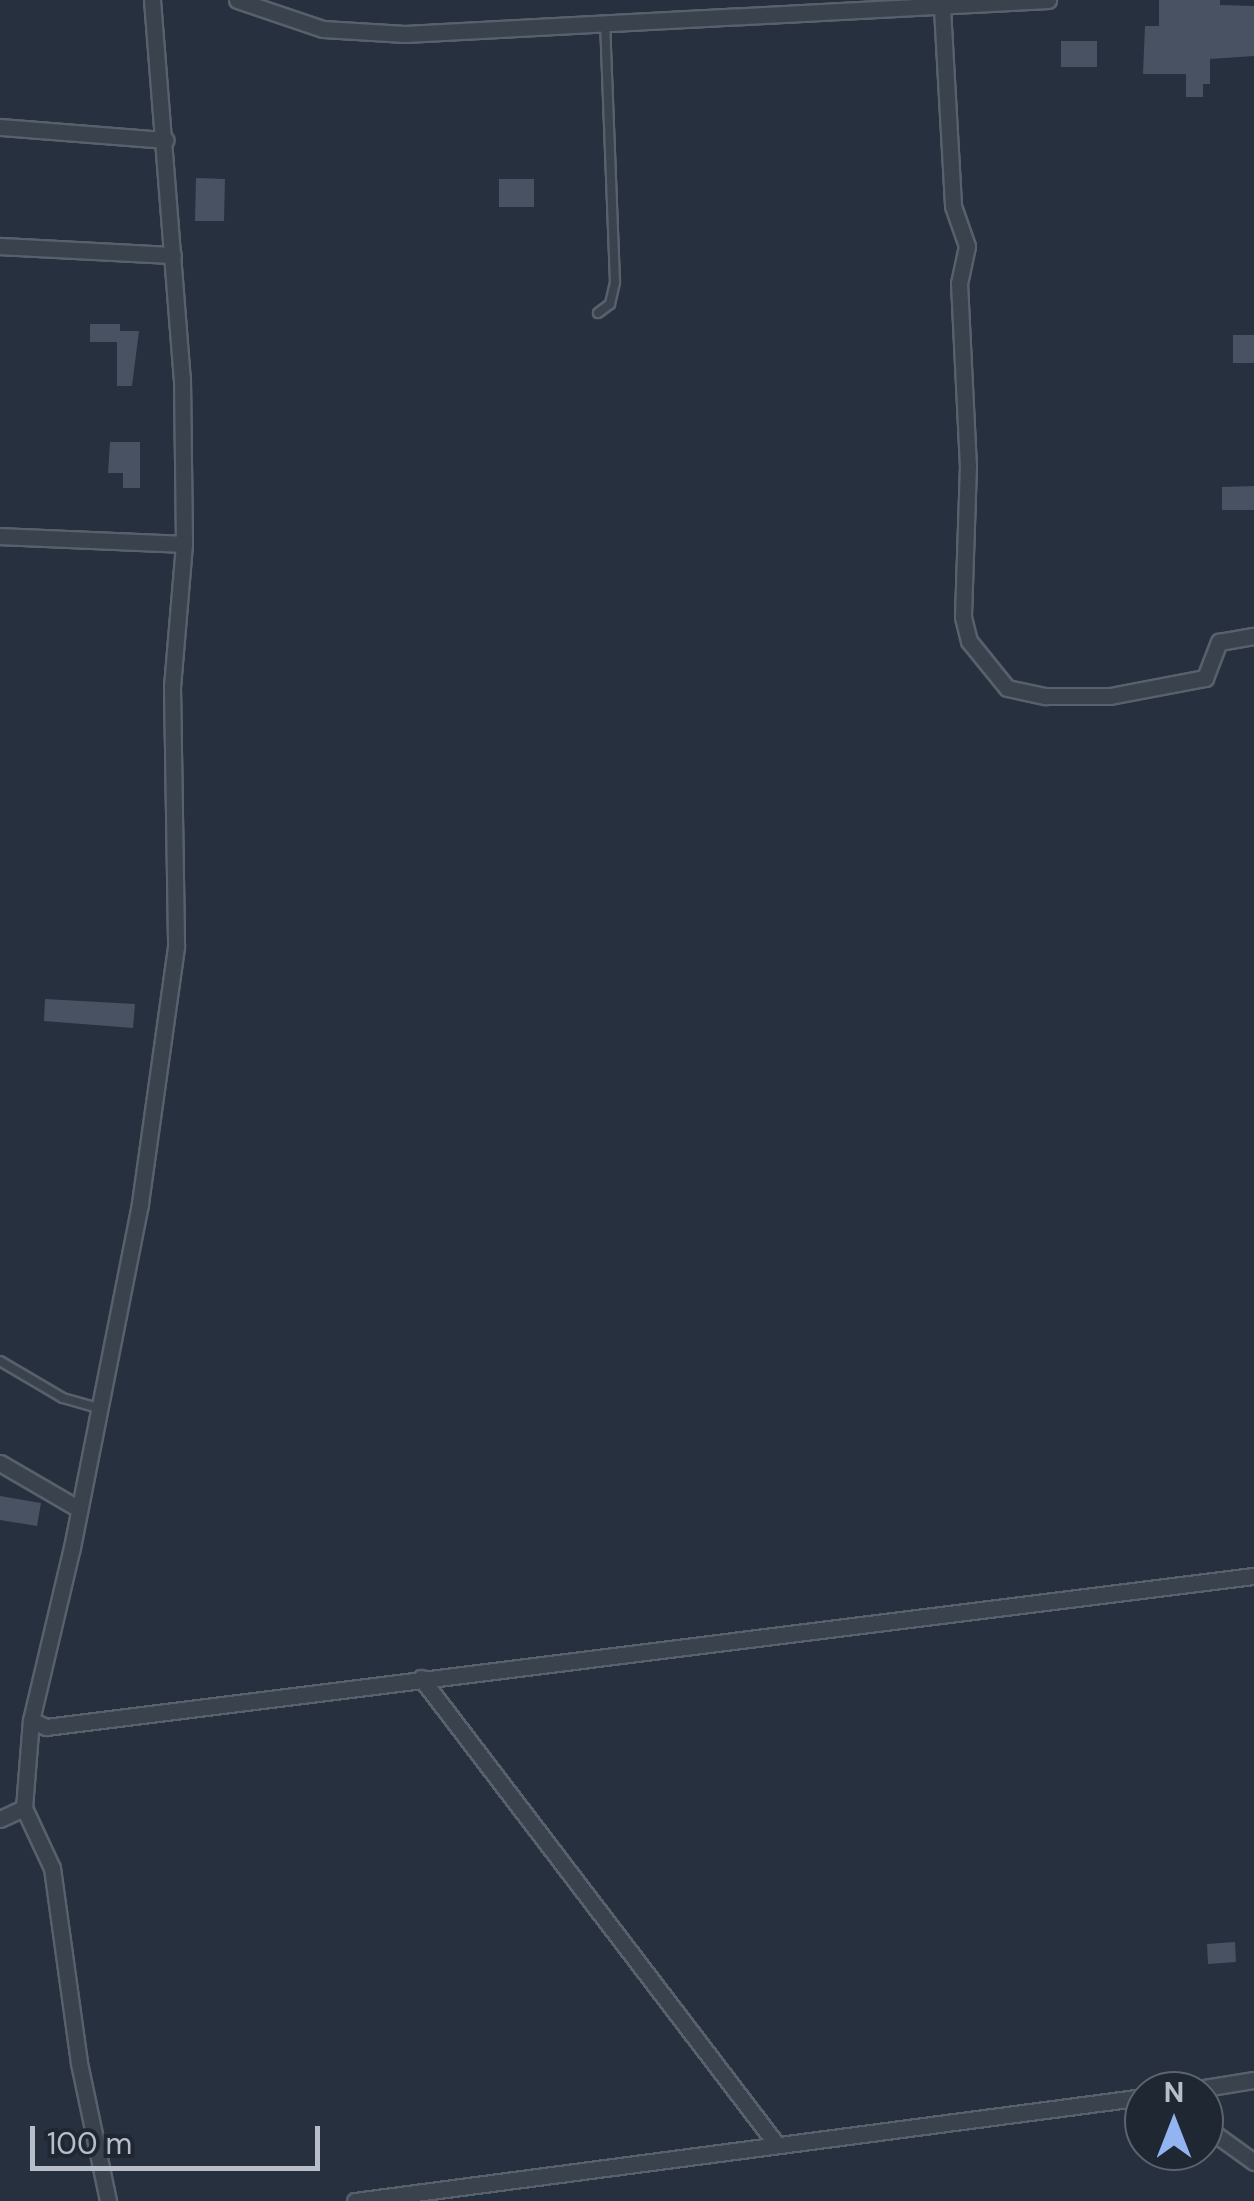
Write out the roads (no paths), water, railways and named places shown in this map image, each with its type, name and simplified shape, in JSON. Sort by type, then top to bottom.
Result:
[{"type":"street","points":[[108,2201],[79,2063],[52,1868],[24,1808],[31,1720],[140,1204],[171,996],[176,857],[172,686],[184,544],[182,379],[152,0]]},
{"type":"street","points":[[237,0],[323,29],[368,34],[605,27],[1048,0]]},
{"type":"street","points":[[942,8],[953,206],[967,246],[959,283],[968,465],[963,618],[969,640],[1006,688],[1046,696],[1110,696],[1206,678],[1220,642],[1254,636]]},
{"type":"street","points":[[0,127],[165,140]]},
{"type":"street","points":[[0,246],[173,255]]},
{"type":"street","points":[[0,536],[184,544]]},
{"type":"street","points":[[0,1463],[78,1509]]},
{"type":"street","points":[[31,1720],[46,1727],[1254,1576]]},
{"type":"street","points":[[421,1678],[777,2145]]},
{"type":"street","points":[[0,1819],[24,1808]]},
{"type":"street","points":[[1224,2085],[1254,2080]]},
{"type":"street","points":[[355,2201],[1124,2100]]},
{"type":"street","points":[[1224,2140],[1254,2162]]},
{"type":"lane","points":[[598,312],[610,304],[616,282],[605,27]]},
{"type":"lane","points":[[0,1362],[63,1398],[99,1408]]}]
